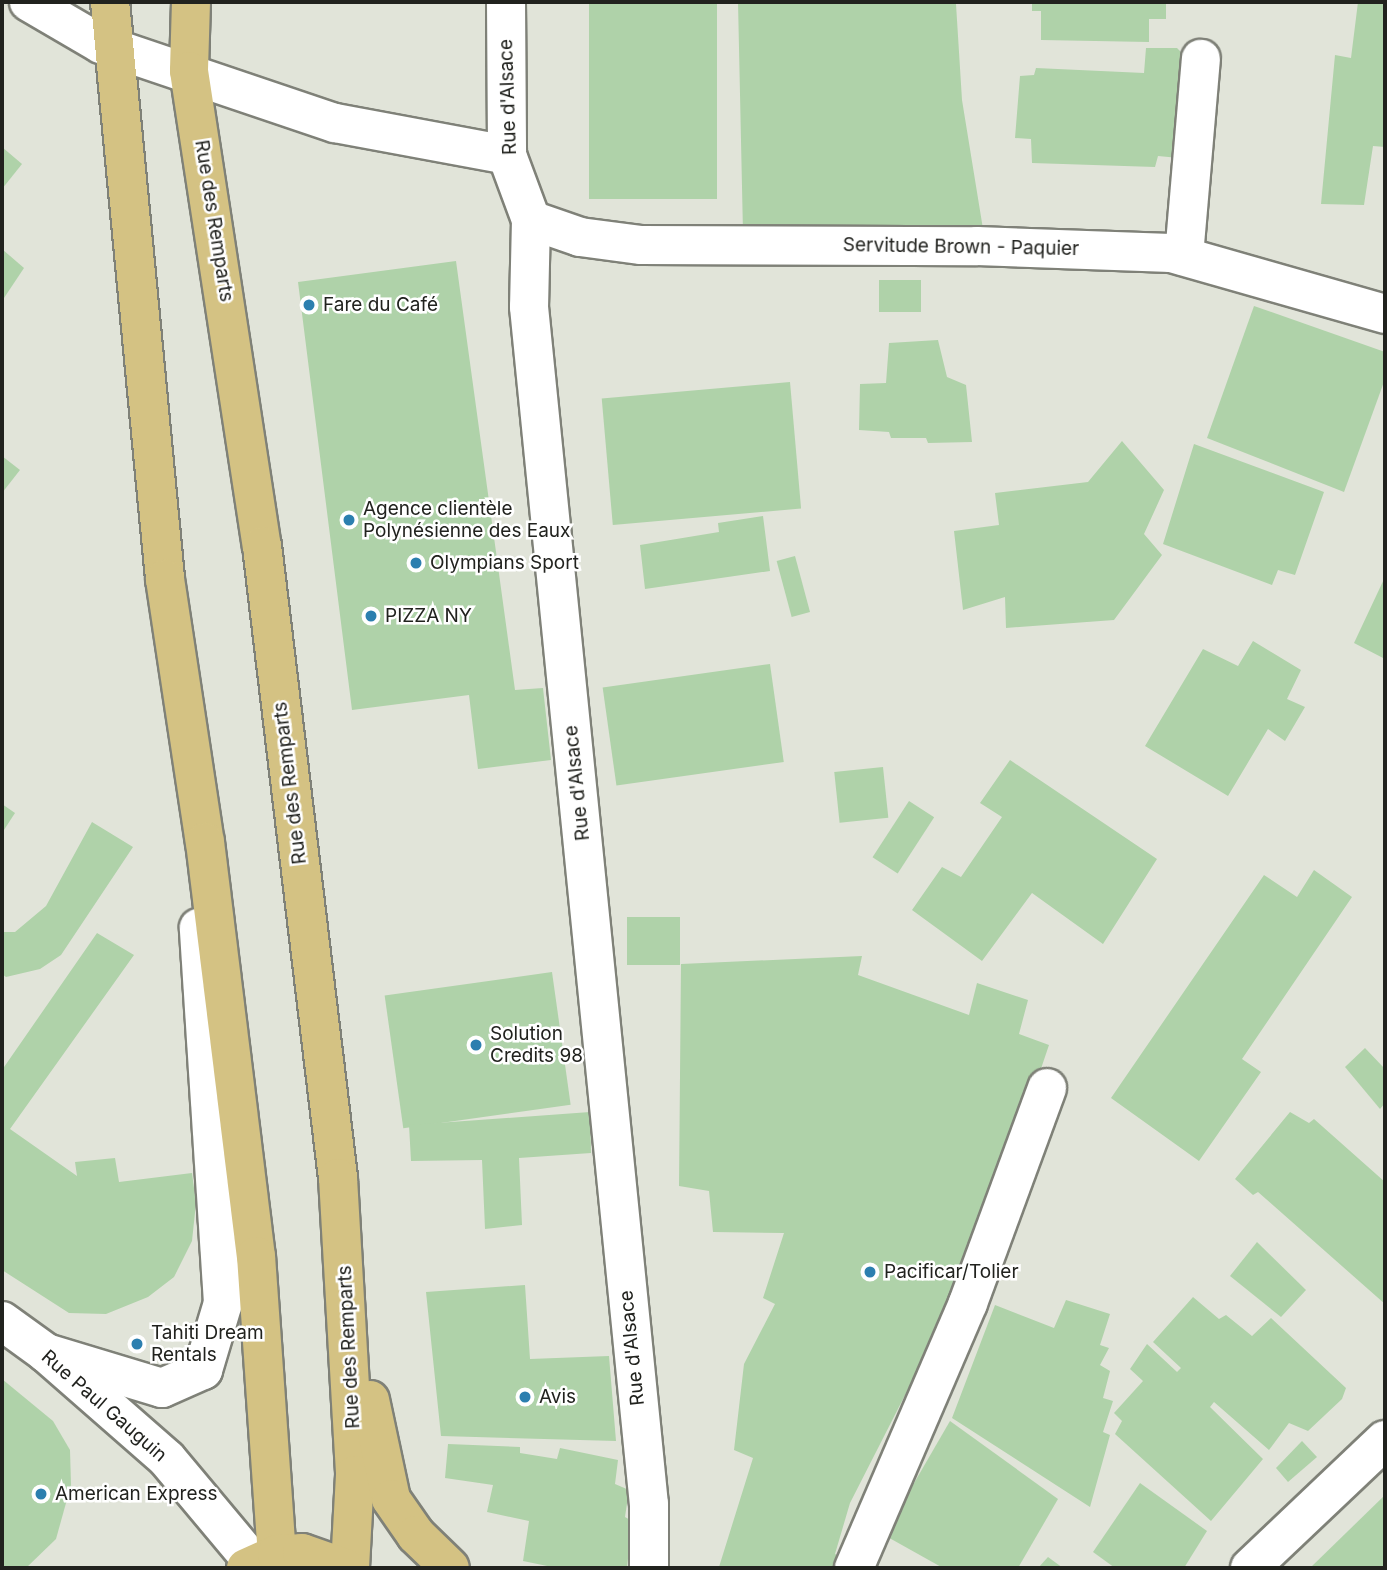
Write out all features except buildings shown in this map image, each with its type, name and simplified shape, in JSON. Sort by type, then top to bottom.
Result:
[{"type":"main road","points":[[110,2],[164,566],[256,1256],[258,1561],[302,1553],[345,1568]]},
{"type":"main road","name":"Rue des Remparts","points":[[191,2],[190,71],[262,546],[319,1001],[346,1285],[355,1475],[350,1568]]},
{"type":"main road","points":[[346,1285],[391,1499],[416,1535],[450,1568]]},
{"type":"street","points":[[29,2],[113,48],[190,71],[335,123],[507,155]]},
{"type":"street","name":"Rue d'Alsace","points":[[506,2],[507,155],[531,220],[529,307],[649,1504],[649,1568]]},
{"type":"street","points":[[1184,256],[1201,59]]},
{"type":"street","name":"Servitude Brown - Paquier","points":[[531,220],[580,237],[641,244],[977,246],[1184,256],[1385,314]]},
{"type":"street","points":[[46,1353],[162,1388],[203,1370],[223,1303],[186,717]]},
{"type":"street","points":[[854,1568],[968,1303],[1047,1088]]},
{"type":"street","name":"Rue Paul Gauguin","points":[[2,1321],[46,1353],[167,1459],[258,1561]]},
{"type":"street","points":[[1250,1568],[1385,1440]]},
{"type":"place","name":"Fare du Café","points":[[309,305]]},
{"type":"place","name":"Agence clientèle Polynésienne des Eaux","points":[[349,520]]},
{"type":"place","name":"Olympians Sport","points":[[416,563]]},
{"type":"place","name":"PIZZA NY","points":[[371,616]]},
{"type":"place","name":"Solution Credits 98","points":[[476,1045]]},
{"type":"place","name":"Pacificar/Tolier","points":[[870,1272]]},
{"type":"place","name":"Tahiti Dream Rentals","points":[[137,1344]]},
{"type":"place","name":"Avis","points":[[525,1397]]},
{"type":"place","name":"American Express","points":[[41,1494]]}]
